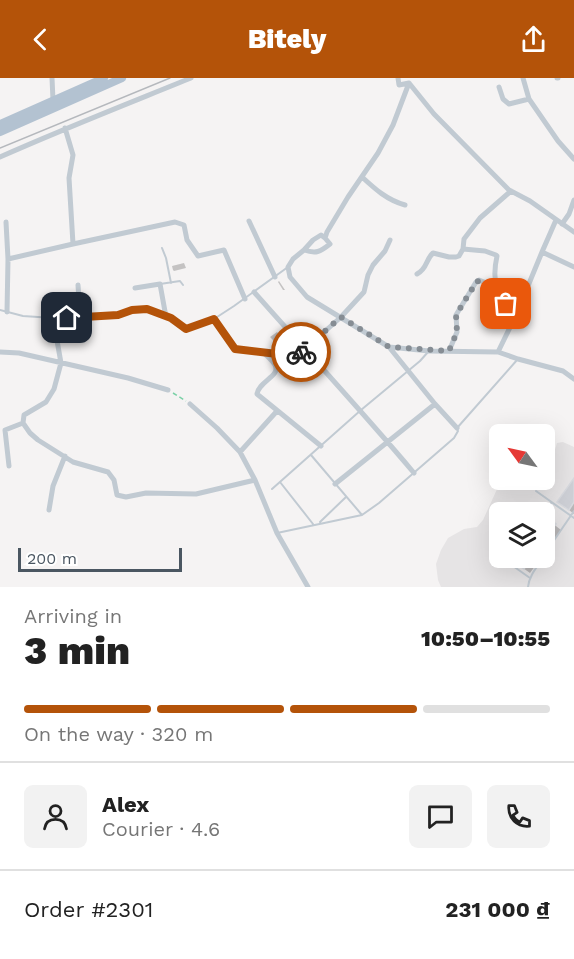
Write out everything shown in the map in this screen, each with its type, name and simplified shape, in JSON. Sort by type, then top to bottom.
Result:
[{"type":"main road","points":[[0,124],[122,78]]},
{"type":"main road","points":[[0,132],[100,79]]},
{"type":"street","points":[[52,78],[55,104]]},
{"type":"street","points":[[0,157],[65,128],[191,78]]},
{"type":"street","points":[[523,78],[529,99],[558,141],[574,159]]},
{"type":"street","points":[[398,81],[407,81]]},
{"type":"street","points":[[325,238],[393,125],[407,81]]},
{"type":"street","points":[[407,81],[434,114],[511,191],[530,201],[574,232]]},
{"type":"street","points":[[499,87],[503,99],[509,104],[529,99]]},
{"type":"street","points":[[65,128],[73,155],[69,178],[73,244]]},
{"type":"street","points":[[362,177],[382,195],[405,205]]},
{"type":"street","points":[[417,274],[424,270],[432,254],[459,256],[464,249],[464,239],[480,219],[511,191]]},
{"type":"street","points":[[498,352],[542,252],[559,222],[569,214],[574,200]]},
{"type":"street","points":[[6,222],[7,312]]},
{"type":"street","points":[[8,259],[175,222],[184,225],[187,240],[198,256],[224,250],[245,299]]},
{"type":"street","points":[[249,222],[275,277]]},
{"type":"street","points":[[304,250],[312,253],[321,251],[330,244],[321,235],[293,259],[288,267],[290,278],[306,297],[389,347],[457,428]]},
{"type":"street","points":[[214,319],[235,349],[294,356],[341,317],[364,292],[373,265],[385,251],[390,240]]},
{"type":"street","points":[[464,249],[485,251],[497,256],[494,278],[506,304],[516,315]]},
{"type":"street","points":[[542,252],[574,267]]},
{"type":"street","points":[[449,351],[457,332],[456,315],[476,282],[479,280],[498,288]]},
{"type":"street","points":[[135,288],[160,284],[166,316]]},
{"type":"street","points":[[78,285],[81,317]]},
{"type":"street","points":[[254,292],[361,410],[414,473]]},
{"type":"street","points":[[22,423],[24,415],[46,402],[54,389],[61,363],[53,318]]},
{"type":"street","points":[[389,347],[429,351],[498,352],[574,373]]},
{"type":"street","points":[[0,352],[19,353],[128,378],[168,390]]},
{"type":"street","points":[[264,353],[276,369],[274,375],[259,386],[257,394],[321,446]]},
{"type":"street","points":[[563,371],[574,379]]},
{"type":"street","points":[[190,404],[240,452],[255,480],[278,534],[308,587]]},
{"type":"street","points":[[335,484],[435,404]]},
{"type":"street","points":[[240,452],[276,411]]},
{"type":"street","points":[[22,423],[38,440],[73,462],[108,472],[114,480],[117,495],[126,497],[146,493],[196,494],[255,480]]},
{"type":"street","points":[[9,466],[5,430],[22,423]]},
{"type":"street","points":[[49,510],[53,486],[65,456]]},
{"type":"lane","points":[[162,248],[171,283]]},
{"type":"lane","points":[[0,310],[23,316],[53,318],[118,315],[132,310],[147,309],[171,318],[186,329],[214,319],[288,267]]},
{"type":"lane","points":[[160,284],[180,281],[183,285]]},
{"type":"lane","points":[[272,489],[409,371],[429,351]]},
{"type":"lane","points":[[278,534],[362,515],[379,504],[454,438],[458,431],[457,428],[518,359]]},
{"type":"lane","points":[[310,455],[362,515]]},
{"type":"lane","points":[[280,482],[314,525]]},
{"type":"lane","points":[[536,490],[552,502]]},
{"type":"lane","points":[[318,524],[346,497]]},
{"type":"lane","points":[[555,504],[572,517]]},
{"type":"lane","points":[[555,541],[574,511]]},
{"type":"lane","points":[[516,568],[530,578]]},
{"type":"lane","points":[[528,587],[530,578],[537,568]]},
{"type":"path","points":[[168,390],[190,404]]},
{"type":"shaded area","points":[[563,442],[574,447],[574,587],[441,587],[436,564],[448,538],[464,529],[477,527],[489,507],[489,568],[555,568],[555,502],[491,502],[497,490],[555,490],[557,443]]},
{"type":"building","points":[[574,478],[574,502],[569,510],[557,502]]},
{"type":"railway","points":[[0,148],[170,78]]},
{"type":"way so far","points":[[301,352],[341,317],[389,347],[449,351],[457,332],[456,315],[477,281],[498,288],[506,304]]},
{"type":"route","points":[[67,318],[118,315],[132,310],[147,309],[171,318],[186,329],[214,319],[235,349],[294,356],[301,352]]}]
